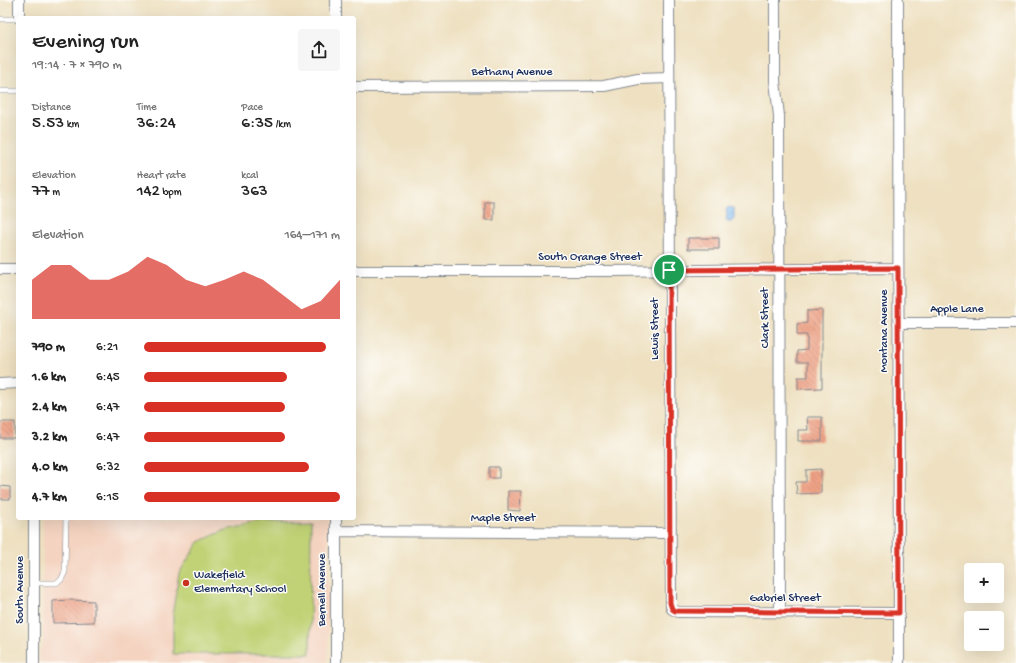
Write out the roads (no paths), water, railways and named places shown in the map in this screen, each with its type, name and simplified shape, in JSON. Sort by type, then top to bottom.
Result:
[{"type":"street","points":[[18,16],[19,0]]},
{"type":"street","points":[[336,0],[336,16]]},
{"type":"street","name":"Lewis Street","points":[[669,0],[669,533],[670,603],[672,609]]},
{"type":"street","name":"Clark Street","points":[[775,0],[775,81],[779,116],[780,612]]},
{"type":"street","name":"Montana Avenue","points":[[898,0],[899,663]]},
{"type":"street","name":"Bethany Avenue","points":[[356,87],[604,86],[638,79],[669,78]]},
{"type":"street","name":"South Orange Street","points":[[356,271],[898,268]]},
{"type":"street","points":[[0,269],[16,269]]},
{"type":"street","name":"Apple Lane","points":[[898,323],[1016,323]]},
{"type":"street","points":[[0,384],[16,383]]},
{"type":"street","name":"South Avenue","points":[[34,520],[34,663]]},
{"type":"street","name":"Bernell Avenue","points":[[336,520],[336,663]]},
{"type":"street","name":"Maple Street","points":[[336,531],[669,533]]},
{"type":"street","name":"Gabriel Street","points":[[672,609],[678,612],[899,613]]},
{"type":"lane","points":[[0,19],[16,19]]},
{"type":"lane","points":[[0,91],[16,91]]},
{"type":"lane","points":[[34,583],[56,583],[61,580],[65,572],[66,520]]},
{"type":"water","points":[[728,207],[734,208],[734,219],[731,222],[728,222],[726,219],[726,210]]},
{"type":"place","name":"Wakefield Elementary School","points":[[186,583]]}]
